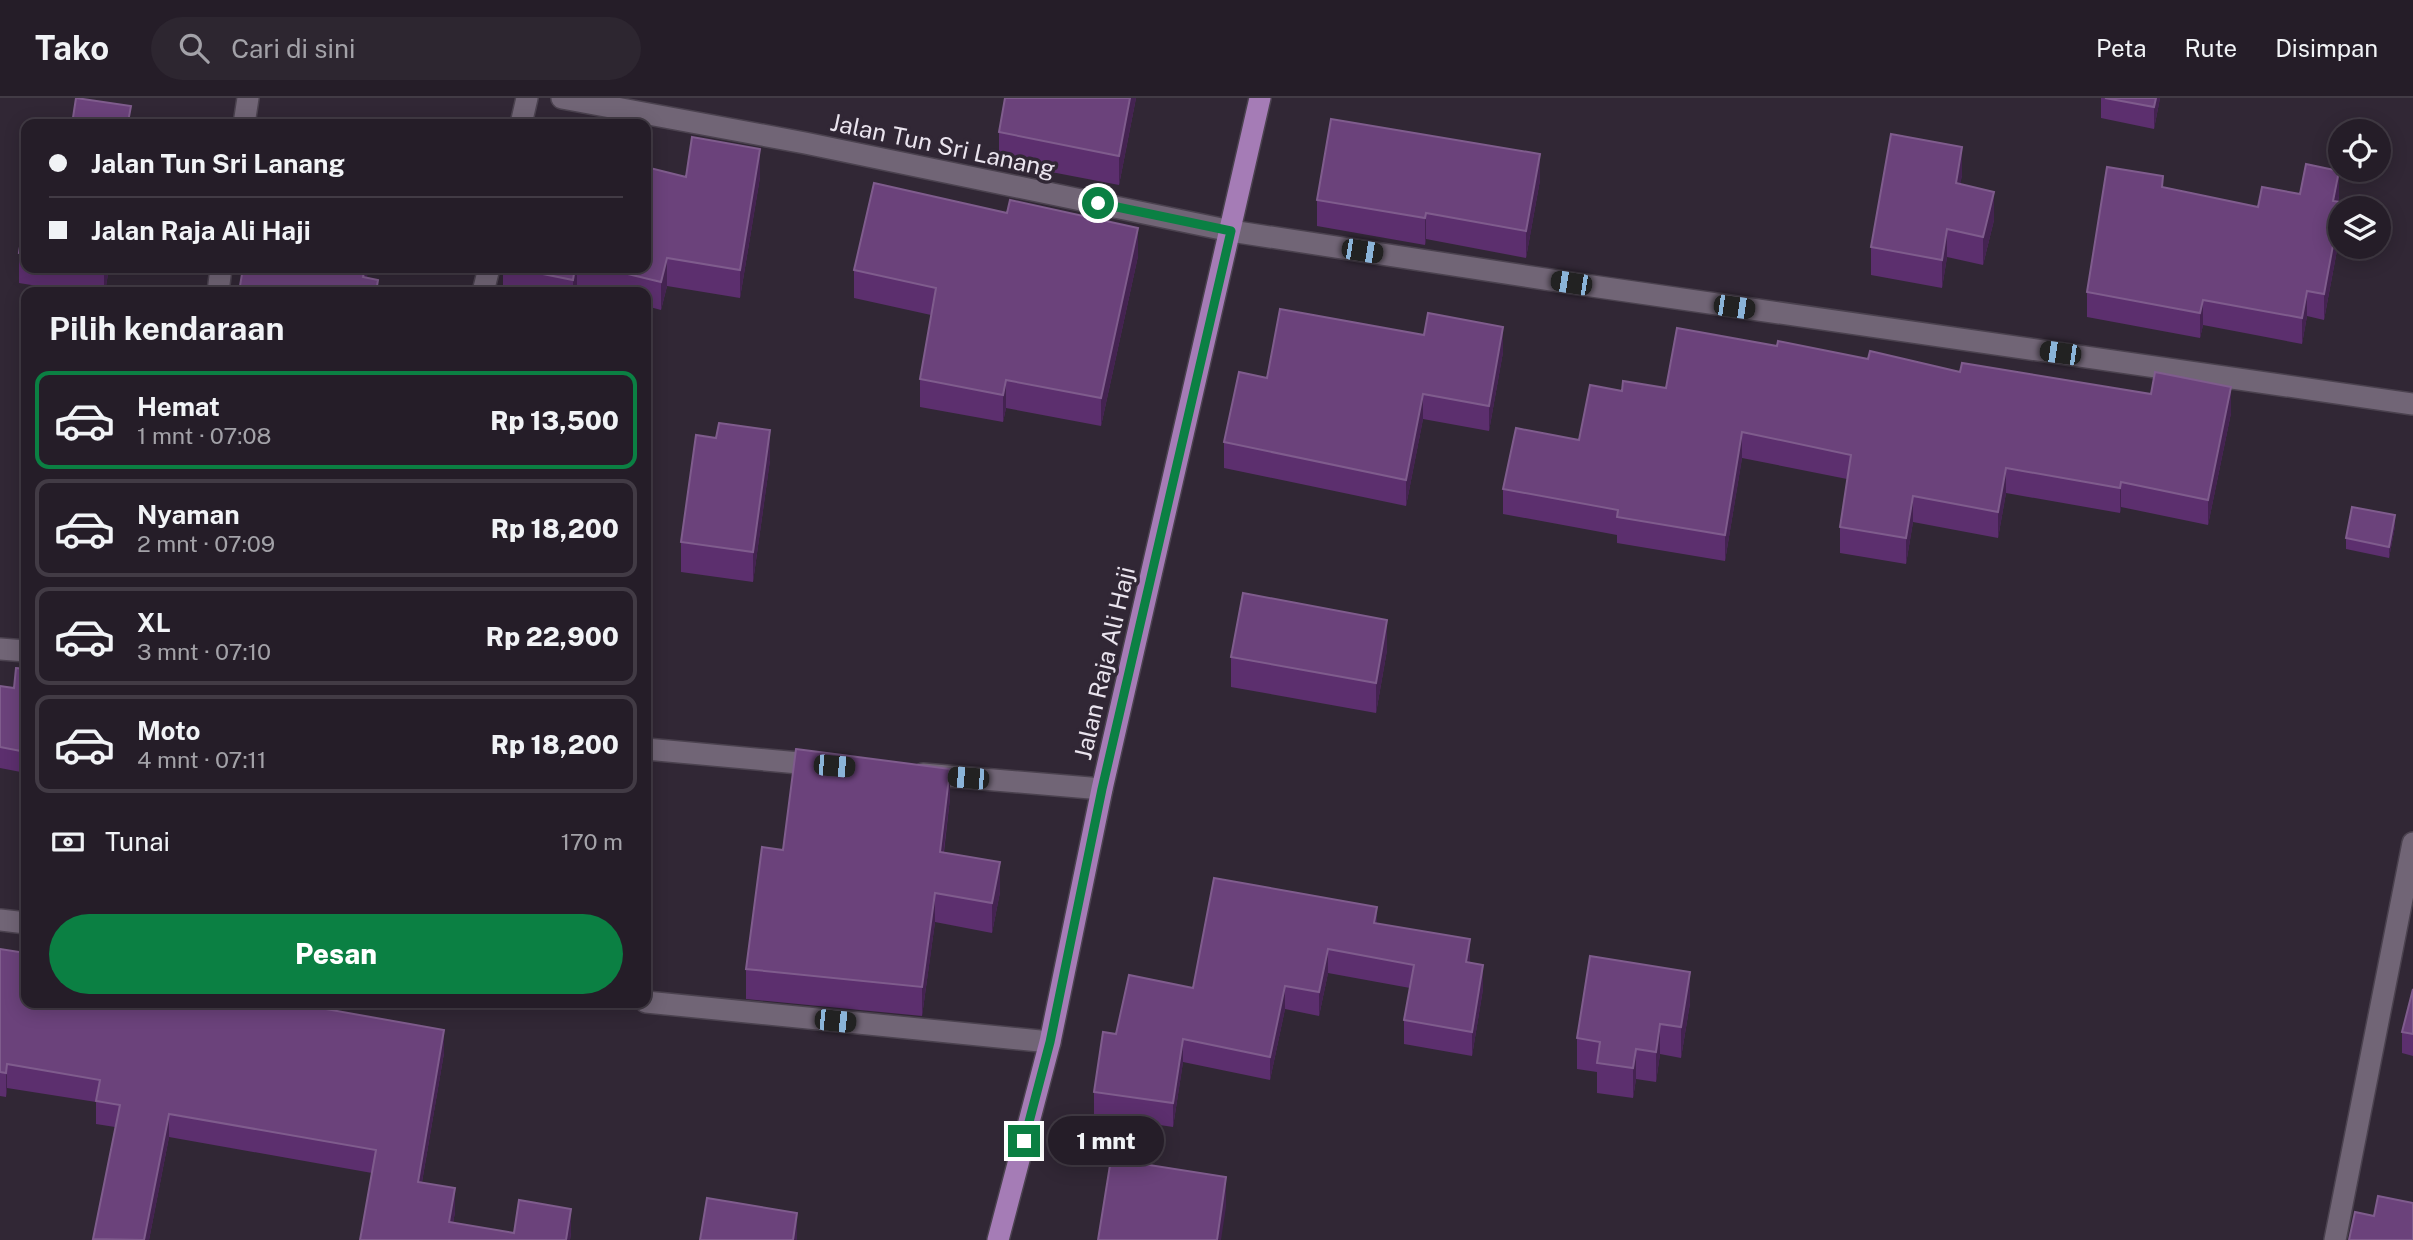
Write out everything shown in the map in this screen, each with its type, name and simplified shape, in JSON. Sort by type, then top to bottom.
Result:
[{"type":"main road","name":"Jalan Raja Ali Haji","points":[[998,1240],[1050,1042],[1102,789],[1261,98]]},
{"type":"street","points":[[245,119],[248,98]]},
{"type":"street","points":[[522,119],[527,98]]},
{"type":"street","name":"Jalan Tun Sri Lanang","points":[[562,98],[805,143],[1231,231],[1585,285],[2413,404]]},
{"type":"street","points":[[0,649],[21,651]]},
{"type":"street","points":[[651,750],[839,766]]},
{"type":"street","points":[[908,772],[1102,789]]},
{"type":"street","points":[[2335,1240],[2413,843]]},
{"type":"street","points":[[0,920],[21,922]]},
{"type":"street","points":[[651,1002],[1050,1042]]},
{"type":"building","points":[[76,98],[131,106],[129,119],[73,119]]},
{"type":"building","points":[[1005,98],[1130,98],[1119,156],[999,132]]},
{"type":"building","points":[[2105,98],[2156,98],[2154,107]]},
{"type":"building","points":[[1331,119],[1540,154],[1526,231],[1426,213],[1425,218],[1317,200]]},
{"type":"building","points":[[1891,134],[1962,147],[1956,183],[1994,192],[1983,237],[1947,229],[1942,260],[1871,247]]},
{"type":"building","points":[[692,137],[760,149],[740,270],[667,258],[661,282],[624,273],[651,273],[651,168],[686,177]]},
{"type":"building","points":[[2306,164],[2328,169],[2328,182],[2337,182],[2334,196],[2328,196],[2328,259],[2330,259],[2324,294],[2307,291],[2302,318],[2203,300],[2200,313],[2087,292],[2107,167],[2163,176],[2162,187],[2258,207],[2262,187],[2300,194]]},
{"type":"building","points":[[874,183],[1007,213],[1010,200],[1138,228],[1101,398],[1006,380],[1003,395],[920,379],[936,288],[854,270]]},
{"type":"building","points":[[242,273],[364,273],[363,277],[378,280],[377,287],[240,287]]},
{"type":"building","points":[[538,273],[574,273],[573,280]]},
{"type":"building","points":[[1280,309],[1424,335],[1428,313],[1503,327],[1489,406],[1423,394],[1406,480],[1224,442],[1239,372],[1267,378]]},
{"type":"building","points":[[1677,328],[1777,346],[1778,341],[1868,359],[1870,351],[1960,372],[1962,363],[2151,394],[2155,372],[2231,387],[2208,500],[2121,482],[2120,488],[2006,468],[1998,512],[1913,496],[1906,538],[1840,527],[1851,455],[1742,432],[1725,535],[1617,517],[1618,510],[1503,489],[1516,428],[1579,440],[1590,385],[1622,391],[1623,381],[1666,388]]},
{"type":"building","points":[[719,423],[770,430],[753,552],[681,542],[696,435],[716,438]]},
{"type":"building","points":[[2352,507],[2395,515],[2389,547],[2346,538]]},
{"type":"building","points":[[1243,593],[1387,620],[1376,683],[1231,657]]},
{"type":"building","points":[[16,668],[21,668],[21,751],[0,747],[0,686],[14,688]]},
{"type":"building","points":[[796,749],[950,769],[940,852],[1000,862],[992,903],[935,893],[922,987],[746,969],[762,847],[783,850]]},
{"type":"building","points":[[1214,878],[1377,907],[1374,923],[1470,939],[1466,962],[1483,965],[1472,1032],[1404,1020],[1414,965],[1328,949],[1319,992],[1285,986],[1270,1057],[1183,1039],[1173,1103],[1094,1092],[1103,1032],[1116,1034],[1129,975],[1193,988]]},
{"type":"building","points":[[0,949],[21,952],[21,1008],[320,1008],[444,1030],[418,1182],[455,1188],[449,1222],[514,1233],[519,1200],[571,1209],[566,1240],[360,1240],[376,1150],[169,1114],[144,1240],[93,1239],[120,1105],[96,1101],[100,1080],[7,1064],[6,1073],[0,1072]]},
{"type":"building","points":[[1590,956],[1690,972],[1681,1027],[1660,1024],[1656,1052],[1636,1049],[1633,1068],[1597,1063],[1600,1042],[1577,1038]]},
{"type":"building","points":[[2413,989],[2413,1034],[2402,1032]]},
{"type":"building","points":[[1111,1159],[1226,1177],[1217,1240],[1098,1240]]},
{"type":"building","points":[[2378,1196],[2413,1203],[2413,1240],[2349,1240],[2355,1212],[2374,1216]]},
{"type":"building","points":[[707,1198],[797,1213],[793,1240],[700,1240]]},
{"type":"route","points":[[1024,1141],[1050,1042],[1102,789],[1231,231],[1098,203]]}]
